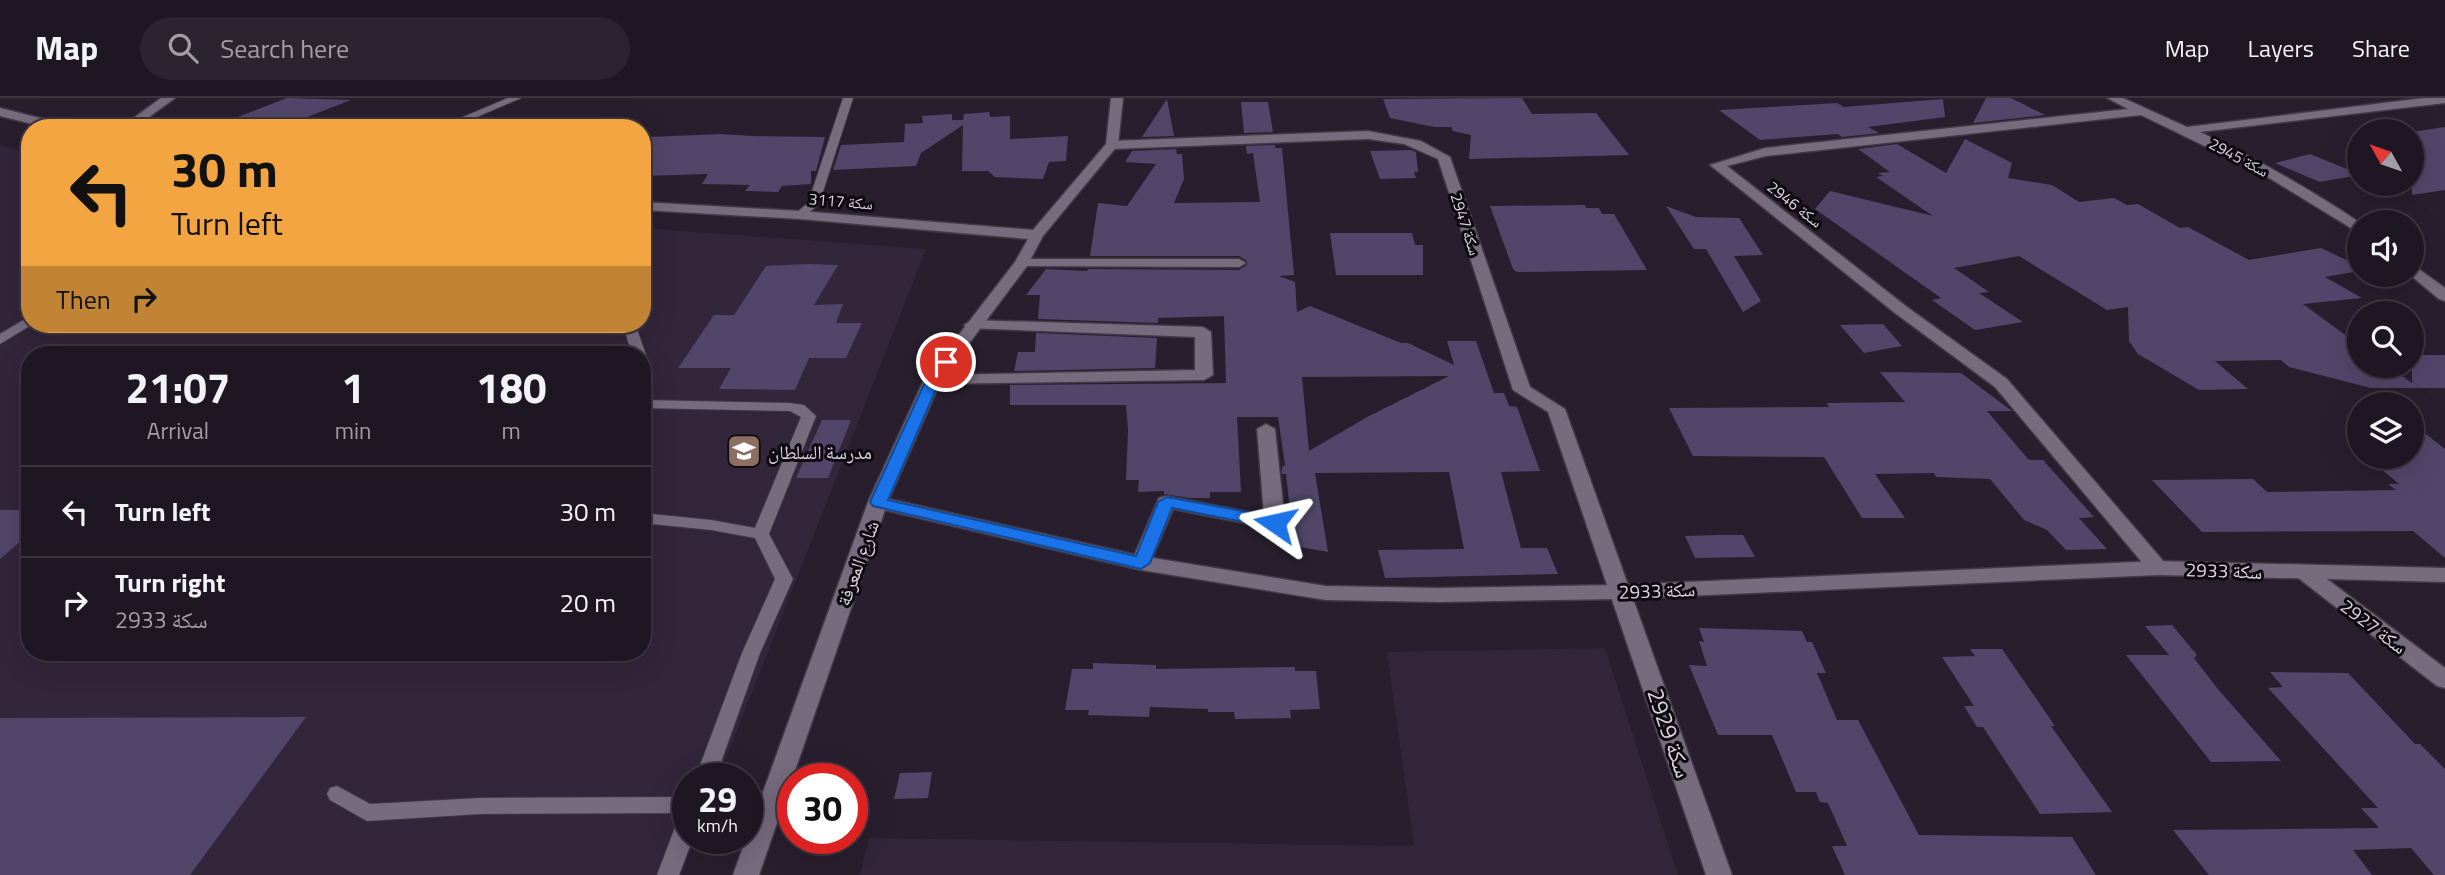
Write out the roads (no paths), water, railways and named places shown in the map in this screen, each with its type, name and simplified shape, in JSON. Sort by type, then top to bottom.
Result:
[{"type":"street","points":[[139,119],[169,98]]},
{"type":"street","points":[[1112,145],[1117,98]]},
{"type":"street","name":"سكة 2945","points":[[2113,98],[2188,130],[2297,188],[2347,221]]},
{"type":"street","points":[[2188,130],[2445,99]]},
{"type":"street","name":"سكة 2946","points":[[2143,111],[1765,152],[1717,165],[1901,310],[2001,383],[2158,568]]},
{"type":"street","points":[[0,112],[28,119]]},
{"type":"street","name":"سكة 2947","points":[[1112,145],[1368,135],[1402,138],[1426,145],[1444,157],[1522,390],[1556,409],[1620,592]]},
{"type":"street","name":"شارع المعرفة","points":[[746,875],[878,502],[933,380],[972,325],[1022,263],[1037,235],[1112,145]]},
{"type":"street","name":"سكة 3117","points":[[651,207],[800,215],[1037,235]]},
{"type":"street","points":[[1022,263],[1239,263]]},
{"type":"street","points":[[2424,279],[2445,296]]},
{"type":"street","points":[[933,380],[1205,374],[1203,332],[972,325]]},
{"type":"street","points":[[1141,563],[1167,502],[1275,523],[1266,429]]},
{"type":"street","name":"سكة 2933","points":[[878,502],[1141,563],[1326,593],[1439,595],[1620,592],[2158,568],[2445,575]]},
{"type":"street","name":"سكة 2927","points":[[2304,572],[2445,680]]},
{"type":"street","name":"سكة 2929","points":[[1620,592],[1719,875]]},
{"type":"lane","points":[[464,119],[516,98]]},
{"type":"lane","points":[[800,215],[813,204],[848,98]]},
{"type":"lane","points":[[0,341],[21,326]]},
{"type":"lane","points":[[651,404],[790,407],[805,411],[809,416],[761,534],[784,579],[751,653],[711,763]]},
{"type":"lane","points":[[651,519],[731,527],[761,534]]},
{"type":"lane","points":[[337,793],[366,813],[480,806],[672,805]]},
{"type":"lane","points":[[668,875],[676,854]]},
{"type":"place","name":"مدرسة السلطان","points":[[744,451]]}]
